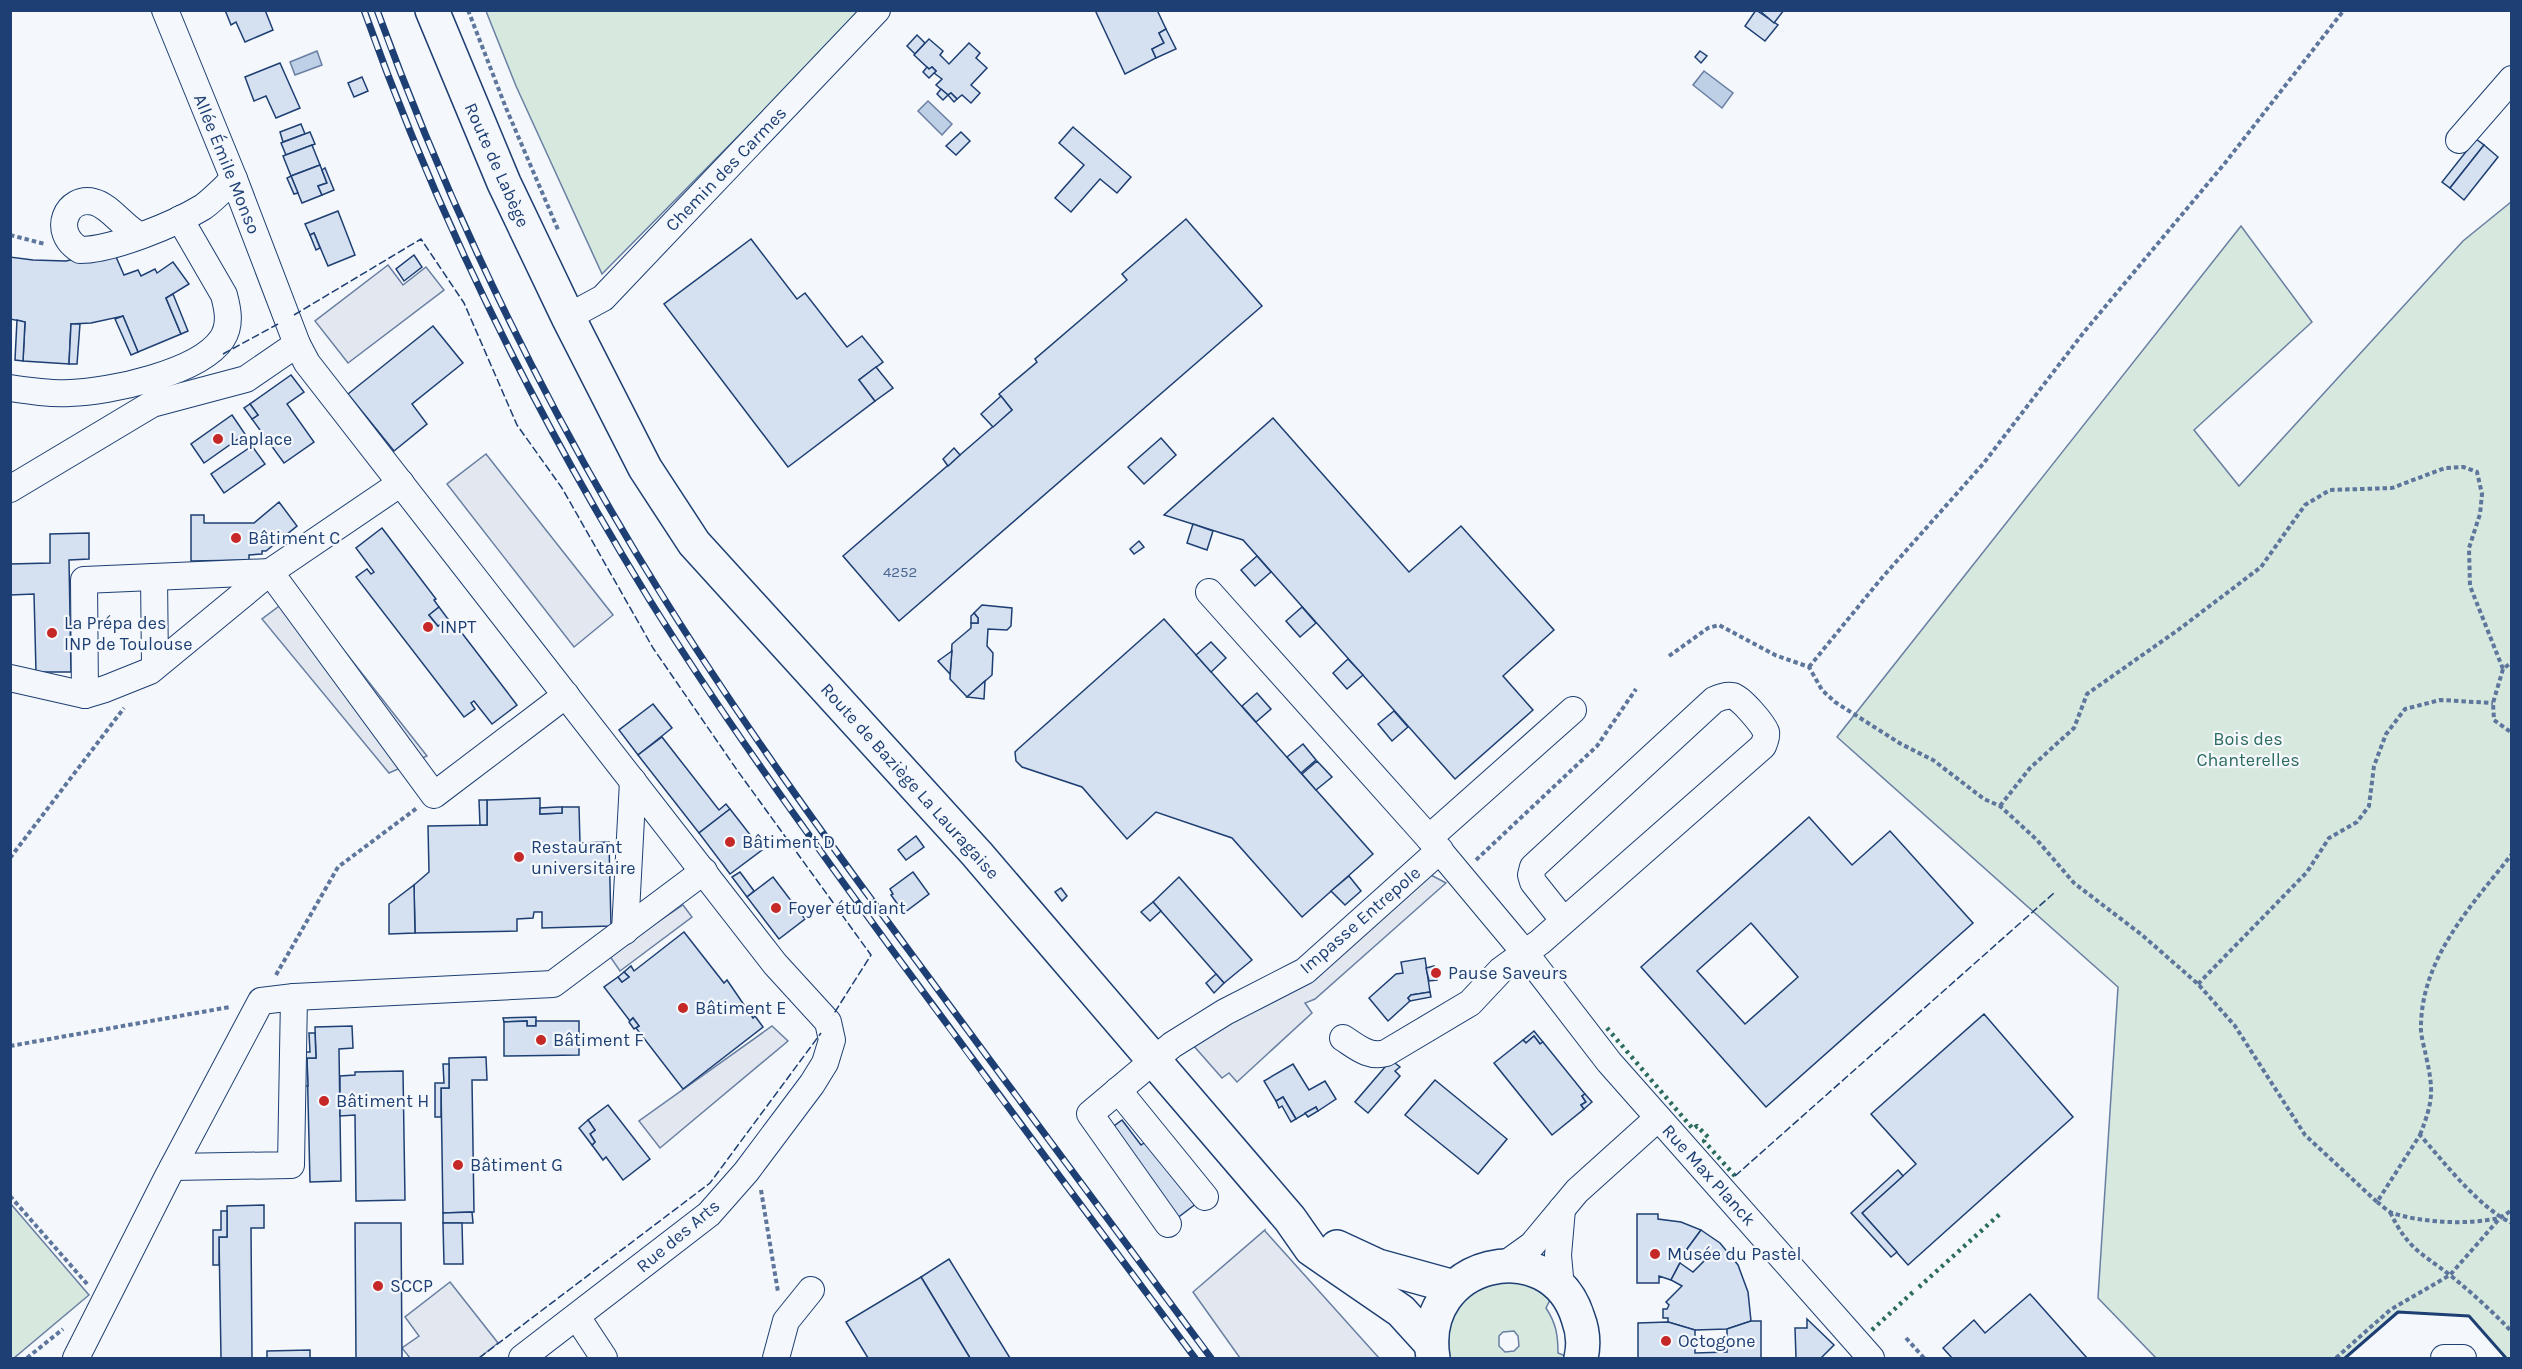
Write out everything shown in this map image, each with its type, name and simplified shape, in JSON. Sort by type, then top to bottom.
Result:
[{"type":"main road","name":"Route de Labège","points":[[432,10],[504,183],[567,317]]},
{"type":"main road","name":"Route de Baziège La Lauragaise","points":[[567,317],[645,468],[694,543],[962,836],[1290,1219],[1311,1249],[1401,1311],[1432,1351]]},
{"type":"main road","name":"Route de Baziège La Lauragaise","points":[[1290,1219],[1378,1266],[1454,1287]]},
{"type":"main road","points":[[1432,1351],[1433,1322],[1441,1303],[1454,1287],[1469,1276],[1504,1265],[1525,1268],[1544,1275],[1561,1288],[1575,1308],[1583,1331],[1581,1359]]},
{"type":"street","name":"Allée Émile Monso","points":[[165,10],[234,179],[297,344],[307,363],[775,964],[828,1022]]},
{"type":"street","name":"Chemin des Carmes","points":[[567,317],[603,298],[877,10]]},
{"type":"street","points":[[2459,140],[2511,79]]},
{"type":"street","points":[[139,234],[180,219],[205,205],[234,179]]},
{"type":"street","points":[[10,388],[70,393],[105,390],[136,384],[170,371],[211,350],[222,339],[228,324],[228,309],[224,295],[180,219]]},
{"type":"street","points":[[10,489],[152,404],[246,379],[297,344]]},
{"type":"street","points":[[10,678],[85,695],[150,671],[270,572],[401,483]]},
{"type":"street","points":[[85,695],[84,580],[270,572]]},
{"type":"street","points":[[270,572],[434,795],[566,695]]},
{"type":"street","points":[[154,577],[155,666]]},
{"type":"street","points":[[1209,592],[1434,844],[1525,954],[1609,1062],[1658,1118]]},
{"type":"street","points":[[1343,1038],[1377,1056],[1386,1053],[1470,1003],[1501,970],[1525,954],[1564,921],[1763,746],[1766,738],[1765,730],[1742,702],[1734,696],[1722,696],[1714,700],[1533,867],[1531,875],[1533,882],[1564,921]]},
{"type":"street","name":"Impasse Entrepole","points":[[1168,1224],[1090,1114],[1154,1059],[1225,1012],[1305,971],[1573,710]]},
{"type":"street","points":[[625,931],[633,781]]},
{"type":"street","points":[[76,1359],[173,1167],[261,1001],[294,997],[553,984],[704,871]]},
{"type":"street","points":[[173,1167],[291,1165],[294,997]]},
{"type":"street","name":"Rue des Arts","points":[[522,1359],[709,1214],[746,1172],[812,1084],[825,1063],[832,1040],[828,1022]]},
{"type":"street","points":[[1118,1089],[1205,1197]]},
{"type":"street","name":"Rue Max Planck","points":[[1504,1265],[1532,1245],[1577,1191],[1658,1118],[1871,1359]]},
{"type":"street","points":[[1561,1288],[1558,1255],[1562,1209]]},
{"type":"street","points":[[776,1359],[786,1321],[811,1290]]},
{"type":"street","points":[[577,1317],[604,1359]]},
{"type":"street","points":[[2444,1359],[2463,1359]]},
{"type":"path","points":[[1809,667],[1880,580],[1983,464],[2084,332],[2225,164],[2344,10]]},
{"type":"path","points":[[2000,806],[2030,768],[2074,728],[2087,694],[2178,630],[2261,567],[2305,505],[2330,490],[2391,488],[2445,468],[2463,467],[2477,472],[2482,494],[2480,514],[2469,548],[2470,586],[2503,669]]},
{"type":"path","points":[[1669,656],[1707,628],[1719,625],[1775,655],[1809,667],[1822,690],[1835,702],[1901,744],[1933,760],[1984,799],[2000,806],[2037,840],[2074,883],[2142,935],[2198,984],[2235,1026],[2305,1136],[2390,1212],[2401,1234],[2415,1250],[2450,1275],[2494,1313],[2511,1332]]},
{"type":"path","points":[[2511,662],[2503,669],[2493,703],[2494,720],[2511,733]]},
{"type":"path","points":[[1460,875],[1597,746],[1636,689]]},
{"type":"path","points":[[2198,984],[2307,872],[2329,838],[2357,822],[2369,806],[2374,766],[2386,734],[2405,709],[2440,700],[2493,703]]},
{"type":"path","points":[[10,858],[125,706]]},
{"type":"path","points":[[10,1046],[261,1001],[338,867],[434,795]]},
{"type":"path","points":[[2377,1202],[2420,1135],[2431,1106],[2431,1079],[2420,1026],[2425,990],[2446,939],[2511,854]]},
{"type":"path","points":[[2420,1135],[2500,1218],[2511,1223]]},
{"type":"path","points":[[746,1172],[763,1193],[781,1311],[786,1321]]},
{"type":"path","points":[[10,1196],[92,1290]]},
{"type":"path","points":[[2336,1359],[2390,1310],[2450,1275],[2500,1218],[2511,1210]]},
{"type":"path","points":[[2390,1212],[2446,1222],[2478,1222],[2500,1218]]},
{"type":"path","points":[[27,1359],[63,1329]]},
{"type":"path","points":[[1906,1338],[1924,1359]]},
{"type":"green space","points":[[486,11],[862,11],[602,274],[516,86]]},
{"type":"green space","name":"Bois des Chanterelles","points":[[2511,202],[2511,1358],[2506,1358],[2469,1316],[2398,1312],[2345,1358],[2156,1358],[2098,1298],[2118,987],[1837,737],[2241,226],[2312,322],[2194,430],[2239,486],[2463,241]]},
{"type":"green space","points":[[10,1203],[89,1295],[14,1358],[10,1358]]},
{"type":"green space","points":[[1502,1282],[1527,1284],[1551,1298],[1546,1308],[1556,1329],[1558,1353],[1567,1358],[1449,1358],[1449,1325],[1457,1307],[1464,1299],[1482,1288]],"holes":[[[1514,1331],[1518,1336],[1519,1346],[1514,1351],[1505,1352],[1499,1346],[1499,1336],[1503,1332]]]},
{"type":"shaded area","points":[[388,265],[403,285],[426,267],[444,290],[348,363],[315,321]]},
{"type":"shaded area","points":[[486,454],[613,615],[574,647],[447,484]]},
{"type":"shaded area","points":[[298,592],[427,756],[389,773],[262,619]]},
{"type":"shaded area","points":[[1429,874],[1446,883],[1315,999],[1305,1003],[1312,1013],[1237,1082],[1229,1073],[1222,1078],[1193,1045]]},
{"type":"shaded area","points":[[683,905],[692,917],[620,971],[609,955]]},
{"type":"shaded area","points":[[772,1026],[788,1041],[660,1148],[639,1121]]},
{"type":"shaded area","points":[[1265,1230],[1379,1358],[1240,1358],[1193,1292]]},
{"type":"shaded area","points":[[450,1282],[498,1343],[479,1358],[410,1358],[402,1348],[419,1336],[405,1317]]},
{"type":"water","points":[[317,51],[322,65],[295,75],[290,62]]},
{"type":"water","points":[[1704,71],[1733,93],[1722,108],[1693,85]]},
{"type":"water","points":[[928,101],[952,124],[942,135],[918,111]]},
{"type":"building","points":[[225,10],[265,10],[273,30],[245,42],[236,22],[231,25]]},
{"type":"building","points":[[1095,10],[1157,10],[1166,29],[1159,33],[1164,43],[1152,49],[1156,58],[1125,74]]},
{"type":"building","points":[[1756,10],[1778,25],[1765,41],[1745,26]]},
{"type":"building","points":[[1759,10],[1784,10],[1774,23]]},
{"type":"building","points":[[1166,29],[1176,49],[1156,58],[1152,49],[1164,43],[1159,33]]},
{"type":"building","points":[[917,35],[925,43],[915,54],[907,46]]},
{"type":"building","points":[[929,39],[943,51],[940,55],[949,64],[969,43],[980,53],[976,58],[987,68],[971,85],[980,93],[971,103],[962,95],[957,99],[951,93],[948,95],[936,85],[942,79],[934,73],[936,71],[932,67],[929,69],[914,55]]},
{"type":"building","points":[[1700,51],[1707,56],[1701,63],[1695,57]]},
{"type":"building","points":[[280,63],[300,108],[276,118],[266,96],[254,101],[245,77]]},
{"type":"building","points":[[927,67],[929,69],[932,67],[936,71],[929,78],[923,72]]},
{"type":"building","points":[[362,77],[368,91],[354,97],[348,83]]},
{"type":"building","points":[[941,89],[948,95],[943,100],[937,94]]},
{"type":"building","points":[[951,93],[957,99],[954,102],[948,95]]},
{"type":"building","points":[[301,124],[305,134],[283,142],[280,132]]},
{"type":"building","points":[[1073,127],[1131,177],[1117,193],[1100,179],[1071,212],[1055,198],[1084,165],[1059,143]]},
{"type":"building","points":[[310,132],[315,144],[286,155],[281,143]]},
{"type":"building","points":[[961,132],[970,141],[956,155],[946,146]]},
{"type":"building","points":[[2476,139],[2484,145],[2450,188],[2442,182]]},
{"type":"building","points":[[312,145],[320,165],[291,176],[283,156]]},
{"type":"building","points":[[2484,145],[2498,157],[2464,200],[2450,188]]},
{"type":"building","points":[[320,165],[327,183],[318,186],[322,195],[302,203],[291,176]]},
{"type":"building","points":[[325,168],[334,190],[322,195],[318,186],[327,183],[322,170]]},
{"type":"building","points":[[291,176],[298,193],[294,194],[287,178]]},
{"type":"building","points":[[338,211],[355,255],[328,266],[314,233],[310,235],[305,224]]},
{"type":"building","points":[[1186,219],[1262,306],[899,621],[843,556],[1012,410],[999,394],[1037,362],[1035,359],[1127,280],[1122,274]]},
{"type":"building","points":[[314,233],[320,248],[316,250],[310,235]]},
{"type":"building","points":[[751,239],[797,299],[805,293],[847,347],[862,336],[883,362],[859,380],[875,401],[788,467],[664,304]]},
{"type":"building","points":[[113,250],[124,275],[138,270],[141,276],[155,269],[157,273],[173,262],[189,284],[166,298],[181,334],[138,352],[123,316],[91,323],[71,324],[69,364],[23,361],[25,322],[10,319],[10,257],[66,261]]},
{"type":"building","points":[[414,255],[422,267],[404,281],[396,269]]},
{"type":"building","points":[[173,294],[188,331],[181,334],[166,298]]},
{"type":"building","points":[[123,316],[138,352],[131,355],[115,319]]},
{"type":"building","points":[[17,320],[25,322],[23,361],[15,360]]},
{"type":"building","points":[[71,324],[80,324],[77,364],[69,364]]},
{"type":"building","points":[[433,326],[463,363],[412,404],[427,424],[394,451],[348,394]]},
{"type":"building","points":[[876,367],[893,388],[875,401],[859,380]]},
{"type":"building","points":[[291,375],[304,392],[287,404],[314,442],[284,463],[252,419],[258,415],[250,404]]},
{"type":"building","points":[[1001,396],[1012,410],[993,427],[981,414]]},
{"type":"building","points":[[250,404],[258,415],[252,419],[244,408]]},
{"type":"building","name":"Laplace","points":[[232,415],[245,434],[204,463],[191,444]]},
{"type":"building","points":[[1273,418],[1409,572],[1461,526],[1554,630],[1503,676],[1533,710],[1455,779],[1243,540],[1164,515]]},
{"type":"building","points":[[1161,438],[1176,455],[1144,484],[1128,467]]},
{"type":"building","points":[[252,446],[265,464],[224,493],[211,474]]},
{"type":"building","points":[[954,448],[960,455],[948,466],[943,459]]},
{"type":"building","name":"Bâtiment C","points":[[279,502],[297,526],[266,551],[262,551],[262,554],[249,555],[249,560],[191,561],[191,515],[204,515],[204,523],[254,523]]},
{"type":"building","points":[[1193,524],[1213,531],[1207,550],[1187,543]]},
{"type":"building","points":[[382,528],[436,599],[434,600],[439,607],[429,615],[438,626],[448,619],[453,625],[455,624],[517,705],[492,724],[474,701],[471,703],[475,709],[464,717],[356,577],[367,569],[371,574],[374,572],[356,548]]},
{"type":"building","name":"La Prépa des INP de Toulouse","points":[[89,533],[89,559],[69,560],[71,672],[36,672],[34,594],[10,595],[10,564],[50,563],[50,534]]},
{"type":"building","points":[[1139,541],[1144,547],[1134,554],[1130,549]]},
{"type":"building","points":[[1257,556],[1271,572],[1255,586],[1241,570]]},
{"type":"building","points":[[982,605],[1012,608],[1011,626],[1007,630],[988,629],[987,646],[993,653],[992,675],[967,697],[950,679],[952,644],[971,628],[971,623],[978,623],[978,618],[974,613]]},
{"type":"building","points":[[439,607],[448,619],[438,626],[429,615]]},
{"type":"building","points":[[1302,607],[1316,623],[1300,637],[1286,621]]},
{"type":"building","points":[[974,613],[978,618],[978,623],[971,623],[971,616]]},
{"type":"building","points":[[1164,619],[1373,854],[1302,917],[1232,838],[1156,812],[1127,839],[1082,787],[1022,767],[1016,761],[1015,752],[1018,749]]},
{"type":"building","points":[[1211,642],[1226,658],[1211,672],[1196,655]]},
{"type":"building","points":[[952,651],[950,674],[938,661]]},
{"type":"building","points":[[1348,659],[1363,675],[1347,689],[1333,673]]},
{"type":"building","points":[[985,681],[984,699],[967,697]]},
{"type":"building","points":[[1257,693],[1271,709],[1256,722],[1242,706]]},
{"type":"building","points":[[653,704],[672,728],[638,755],[619,730]]},
{"type":"building","points":[[1394,711],[1408,727],[1392,741],[1378,724]]},
{"type":"building","points":[[662,737],[719,810],[726,804],[730,809],[699,833],[638,755]]},
{"type":"building","points":[[1303,744],[1316,760],[1301,773],[1287,757]]},
{"type":"building","points":[[1317,761],[1332,777],[1316,790],[1302,774]]},
{"type":"building","name":"Restaurant universitaire","points":[[540,798],[540,814],[562,813],[562,807],[579,807],[580,843],[609,842],[611,926],[542,928],[542,912],[534,912],[533,918],[517,919],[517,931],[415,933],[414,885],[429,872],[428,826],[487,825],[487,800]]},
{"type":"building","points":[[479,800],[487,800],[487,825],[480,825]]},
{"type":"building","points":[[562,807],[562,813],[540,814],[540,808]]},
{"type":"building","name":"Bâtiment D","points":[[730,809],[762,850],[730,874],[699,833]]},
{"type":"building","points":[[1809,817],[1852,865],[1890,831],[1973,923],[1766,1107],[1641,967]],"holes":[[[1751,923],[1798,977],[1745,1024],[1697,971]]]},
{"type":"building","points":[[916,836],[924,847],[906,860],[898,850]]},
{"type":"building","points":[[740,872],[754,891],[747,897],[732,877]]},
{"type":"building","points":[[913,872],[929,894],[904,913],[891,895],[893,894],[890,889]]},
{"type":"building","points":[[1349,876],[1361,891],[1345,905],[1331,891]]},
{"type":"building","name":"Foyer étudiant","points":[[773,877],[805,919],[779,939],[747,897]]},
{"type":"building","points":[[1179,877],[1252,960],[1224,983],[1153,902]]},
{"type":"building","points":[[414,885],[415,933],[389,934],[389,904]]},
{"type":"building","points":[[1061,888],[1067,896],[1062,901],[1055,892]]},
{"type":"building","points":[[1153,902],[1161,911],[1150,921],[1141,912]]},
{"type":"building","name":"Bâtiment E","points":[[684,932],[724,983],[727,980],[753,1018],[755,1016],[763,1027],[683,1089],[636,1028],[639,1026],[633,1018],[630,1021],[604,987],[618,977],[622,982],[629,977],[624,972],[631,966],[634,971]]},
{"type":"building","points":[[1425,958],[1430,992],[1411,995],[1408,998],[1410,1001],[1388,1021],[1369,998],[1396,974],[1403,973],[1401,962]]},
{"type":"building","points":[[1434,966],[1437,980],[1429,981],[1426,968]]},
{"type":"building","points":[[624,972],[629,977],[622,982],[618,977]]},
{"type":"building","points":[[1216,974],[1224,983],[1214,993],[1206,983]]},
{"type":"building","points":[[1430,992],[1431,997],[1410,1001],[1408,998],[1411,995]]},
{"type":"building","points":[[1984,1014],[2073,1117],[1908,1265],[1862,1213],[1916,1164],[1871,1114]]},
{"type":"building","points":[[536,1017],[536,1026],[527,1026],[527,1021],[504,1022],[503,1018]]},
{"type":"building","points":[[633,1018],[639,1026],[634,1029],[629,1022]]},
{"type":"building","name":"Bâtiment F","points":[[527,1021],[527,1026],[536,1026],[536,1021],[579,1021],[579,1055],[504,1056],[504,1022]]},
{"type":"building","name":"Bâtiment H","points":[[352,1026],[353,1048],[339,1049],[341,1181],[310,1182],[307,1058],[316,1058],[315,1027]]},
{"type":"building","points":[[1534,1031],[1543,1042],[1540,1044],[1534,1036],[1526,1043],[1523,1040]]},
{"type":"building","points":[[309,1033],[315,1033],[316,1058],[307,1058],[308,1086],[301,1086],[301,1052],[310,1052]]},
{"type":"building","points":[[1534,1036],[1540,1044],[1543,1042],[1585,1094],[1582,1096],[1586,1102],[1581,1105],[1584,1109],[1552,1135],[1494,1063],[1523,1040],[1526,1043]]},
{"type":"building","name":"Bâtiment G","points":[[486,1057],[487,1080],[472,1080],[474,1212],[443,1213],[441,1088],[449,1088],[449,1058]]},
{"type":"building","points":[[1391,1060],[1400,1067],[1395,1071],[1400,1076],[1368,1113],[1355,1102]]},
{"type":"building","points":[[443,1064],[449,1064],[449,1088],[441,1088],[441,1117],[435,1117],[435,1083],[444,1083]]},
{"type":"building","points":[[1293,1064],[1309,1090],[1325,1081],[1336,1099],[1318,1111],[1316,1107],[1296,1119],[1283,1097],[1276,1101],[1264,1081]]},
{"type":"building","points":[[403,1071],[405,1200],[356,1201],[355,1115],[340,1116],[340,1076],[355,1075],[355,1072]]},
{"type":"building","points":[[1435,1080],[1507,1139],[1478,1174],[1405,1115]]},
{"type":"building","points":[[1585,1094],[1592,1102],[1584,1109],[1581,1105],[1586,1102],[1582,1096]]},
{"type":"building","points":[[1283,1097],[1296,1119],[1291,1122],[1282,1106],[1279,1108],[1276,1101]]},
{"type":"building","points":[[608,1105],[650,1159],[623,1180],[606,1157],[603,1160],[592,1145],[595,1142],[590,1134],[595,1130],[588,1120]]},
{"type":"building","points":[[1316,1107],[1318,1111],[1308,1117],[1305,1113]]},
{"type":"building","points":[[588,1120],[595,1130],[590,1134],[595,1142],[592,1145],[579,1128]]},
{"type":"building","points":[[1122,1120],[1141,1145],[1147,1141],[1201,1200],[1176,1219],[1110,1129]]},
{"type":"building","points":[[1898,1170],[1903,1176],[1862,1213],[1897,1252],[1891,1257],[1851,1213]]},
{"type":"building","points":[[264,1205],[264,1228],[251,1228],[252,1358],[221,1358],[219,1237],[227,1237],[227,1206]]},
{"type":"building","points":[[221,1211],[227,1211],[227,1237],[219,1237],[219,1265],[213,1265],[213,1230],[221,1230]]},
{"type":"building","points":[[472,1212],[473,1223],[443,1223],[443,1213]]},
{"type":"building","points":[[1637,1214],[1658,1214],[1658,1219],[1681,1222],[1701,1230],[1687,1249],[1671,1280],[1659,1276],[1659,1283],[1637,1283]]},
{"type":"building","name":"SCCP","points":[[355,1223],[401,1223],[402,1358],[356,1358]]},
{"type":"building","points":[[443,1223],[462,1223],[463,1264],[444,1264]]},
{"type":"building","points":[[1701,1230],[1720,1243],[1738,1265],[1748,1292],[1751,1321],[1727,1329],[1695,1330],[1668,1322],[1668,1318],[1663,1318],[1663,1309],[1667,1309],[1669,1305],[1666,1302],[1682,1286],[1671,1280],[1680,1263],[1693,1272],[1704,1261],[1687,1249]]},
{"type":"building","points":[[949,1259],[1010,1358],[970,1358],[921,1277]]},
{"type":"building","points":[[921,1277],[970,1358],[868,1358],[846,1322]]},
{"type":"building","points":[[2030,1294],[2087,1358],[1952,1358],[1943,1348],[1974,1320],[1985,1333]]},
{"type":"building","points":[[1807,1319],[1834,1345],[1821,1358],[1796,1358],[1795,1328],[1807,1328]]},
{"type":"building","name":"Octogone","points":[[1751,1321],[1761,1321],[1761,1358],[1638,1358],[1638,1323],[1668,1322],[1695,1330],[1695,1353],[1727,1352],[1727,1329]]},
{"type":"building","points":[[310,1350],[310,1358],[267,1358],[267,1351]]},
{"type":"railway","points":[[364,10],[423,163],[491,312],[567,458],[649,599],[736,732],[828,861],[1195,1358]]},
{"type":"railway","points":[[377,10],[436,161],[503,308],[578,452],[660,592],[752,733],[817,824],[1211,1358]]},
{"type":"hedge","points":[[1607,1028],[1693,1129],[1697,1126],[1708,1137],[1704,1141],[1735,1176]]},
{"type":"hedge","points":[[1919,1287],[2001,1213]]},
{"type":"hedge","points":[[1872,1330],[1913,1292]]},
{"type":"fence","points":[[294,315],[421,239],[464,303],[517,425],[562,488],[653,648],[737,770],[871,955],[833,1015]]},
{"type":"fence","points":[[223,354],[278,324]]},
{"type":"fence","points":[[1735,1176],[2054,893]]},
{"type":"fence","points":[[479,1358],[710,1183],[821,1033]]},
{"type":"wall","points":[[2345,1358],[2398,1312],[2469,1316],[2506,1358]]},
{"type":"place","name":"Laplace","points":[[218,439]]},
{"type":"place","name":"Bâtiment C","points":[[236,538]]},
{"type":"place","name":"INPT","points":[[428,627]]},
{"type":"place","name":"La Prépa des INP de Toulouse","points":[[52,633]]},
{"type":"place","name":"Bâtiment D","points":[[730,842]]},
{"type":"place","name":"Restaurant universitaire","points":[[519,857]]},
{"type":"place","name":"Foyer étudiant","points":[[776,908]]},
{"type":"place","name":"Pause Saveurs","points":[[1436,973]]},
{"type":"place","name":"Bâtiment E","points":[[683,1008]]},
{"type":"place","name":"Bâtiment F","points":[[541,1040]]},
{"type":"place","name":"Bâtiment H","points":[[324,1101]]},
{"type":"place","name":"Bâtiment G","points":[[458,1165]]},
{"type":"place","name":"Musée du Pastel","points":[[1655,1254]]},
{"type":"place","name":"SCCP","points":[[378,1286]]},
{"type":"place","name":"Octogone","points":[[1666,1341]]}]
